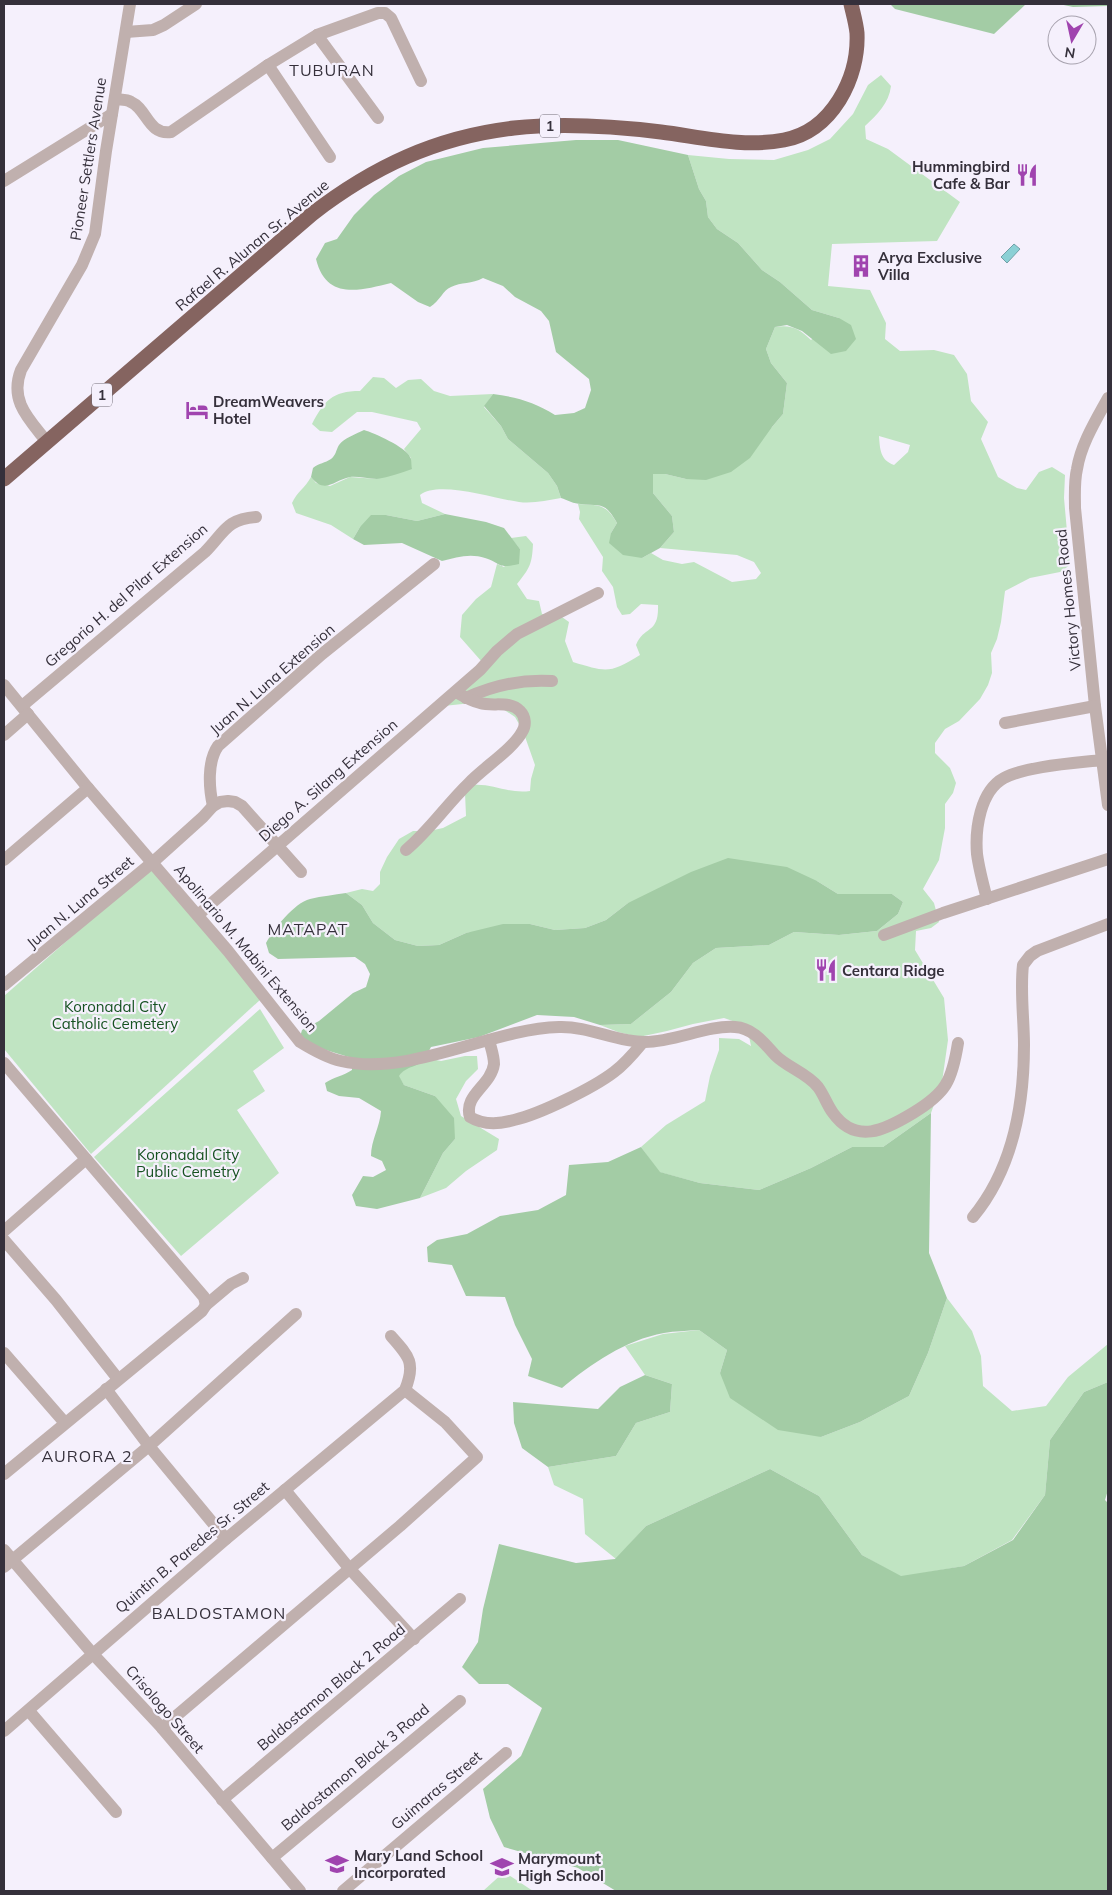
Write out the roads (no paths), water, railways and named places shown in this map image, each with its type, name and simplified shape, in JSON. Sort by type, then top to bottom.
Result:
[{"type":"highway","name":"Rafael R. Alunan Sr. Avenue","points":[[4,479],[312,214],[360,180],[414,152],[482,133],[557,125],[658,132],[735,142],[764,143],[786,140],[805,133],[820,123],[833,110],[850,77],[855,57],[857,35],[851,4]]},
{"type":"street","name":"Pioneer Settlers Avenue","points":[[47,442],[20,406],[17,397],[17,379],[20,370],[90,248],[95,234],[101,183],[130,4]]},
{"type":"street","points":[[126,32],[153,30],[196,4]]},
{"type":"street","points":[[115,99],[131,102],[156,130],[166,133],[171,132],[268,65],[317,35],[378,13],[385,13],[391,18],[421,81]]},
{"type":"street","points":[[317,35],[378,118]]},
{"type":"street","points":[[268,65],[330,157]]},
{"type":"street","points":[[4,181],[112,114]]},
{"type":"street","name":"Victory Homes Road","points":[[1108,398],[1083,449],[1077,469],[1075,492],[1077,540],[1095,706],[1108,798]]},
{"type":"street","name":"Gregorio H. del Pilar Extension","points":[[4,735],[25,710],[205,552],[229,525],[235,520],[256,517]]},
{"type":"street","name":"Juan N. Luna Extension","points":[[213,806],[210,774],[213,756],[218,746],[322,654],[434,564]]},
{"type":"street","name":"Diego A. Silang Extension","points":[[198,915],[461,695],[497,651],[517,634],[598,593]]},
{"type":"street","points":[[461,695],[514,682],[532,680],[552,681]]},
{"type":"street","name":"Apolinario M. Mabini Extension","points":[[4,685],[88,788],[198,915],[266,998],[295,1037],[316,1052],[341,1061],[374,1064],[407,1060],[532,1030],[559,1027],[581,1028],[626,1040],[643,1042],[679,1038],[728,1027],[739,1027],[752,1032],[784,1062],[817,1086],[832,1112],[842,1124],[854,1131],[866,1133],[889,1126],[932,1102],[943,1090],[950,1077],[958,1043]]},
{"type":"street","points":[[406,850],[429,829],[469,782],[512,744],[523,730],[525,720],[516,707],[504,704],[480,704],[461,695]]},
{"type":"street","points":[[1005,723],[1095,706]]},
{"type":"street","points":[[987,899],[979,867],[977,839],[983,807],[988,794],[995,785],[1003,778],[1027,770],[1102,760]]},
{"type":"street","points":[[4,860],[88,788]]},
{"type":"street","points":[[153,862],[213,806],[220,802],[235,802],[242,806],[301,872]]},
{"type":"street","points":[[884,935],[1108,859]]},
{"type":"street","name":"Juan N. Luna Street","points":[[4,985],[153,862]]},
{"type":"street","points":[[973,1217],[983,1205],[998,1178],[1018,1115],[1023,1075],[1023,965],[1037,951],[1108,924]]},
{"type":"street","points":[[489,1040],[494,1065],[491,1076],[470,1100],[468,1110],[470,1117],[478,1121],[495,1123],[515,1120],[544,1109],[585,1089],[613,1073],[629,1059],[643,1042]]},
{"type":"street","points":[[4,1063],[204,1296],[206,1304]]},
{"type":"street","points":[[4,1231],[86,1160]]},
{"type":"street","points":[[4,1240],[56,1300],[118,1379]]},
{"type":"street","points":[[4,1474],[106,1388],[202,1311],[206,1304],[231,1284],[243,1278]]},
{"type":"street","points":[[7,1559],[149,1446],[296,1314]]},
{"type":"street","points":[[162,1728],[477,1458],[445,1422],[405,1390],[410,1378],[410,1361],[407,1354],[391,1336]]},
{"type":"street","points":[[4,1353],[65,1423]]},
{"type":"street","points":[[106,1388],[149,1446],[226,1539]]},
{"type":"street","name":"Quintin B. Paredes Sr. Street","points":[[4,1731],[226,1539],[405,1390]]},
{"type":"street","points":[[285,1490],[349,1568],[414,1640]]},
{"type":"street","name":"Crisologo Street","points":[[7,1559],[162,1728],[300,1891]]},
{"type":"street","name":"Baldostamon Block 2 Road","points":[[222,1800],[372,1673],[414,1640],[460,1599]]},
{"type":"street","name":"Baldostamon Block 3 Road","points":[[272,1858],[460,1701]]},
{"type":"street","points":[[29,1711],[116,1812]]},
{"type":"street","name":"Guimaras Street","points":[[343,1891],[506,1753]]},
{"type":"water","points":[[1014,244],[1020,249],[1007,263],[1001,257]]},
{"type":"place","name":"Hummingbird Cafe & Bar","points":[[1027,175]]},
{"type":"place","name":"Arya Exclusive Villa","points":[[861,266]]},
{"type":"place","name":"DreamWeavers Hotel","points":[[197,410]]},
{"type":"place","name":"Centara Ridge","points":[[826,970]]},
{"type":"place","name":"Mary Land School Incorporated","points":[[337,1864]]},
{"type":"place","name":"Marymount High School","points":[[502,1867]]},
{"type":"district","name":"TUBURAN","points":[[332,70]]},
{"type":"district","name":"MATAPAT","points":[[308,929]]},
{"type":"district","name":"AURORA 2","points":[[87,1456]]},
{"type":"district","name":"BALDOSTAMON","points":[[219,1613]]},
{"type":"park label","name":"Koronadal City Catholic Cemetery","points":[[115,1014]]},
{"type":"park label","name":"Koronadal City Public Cemetry","points":[[188,1162]]}]
